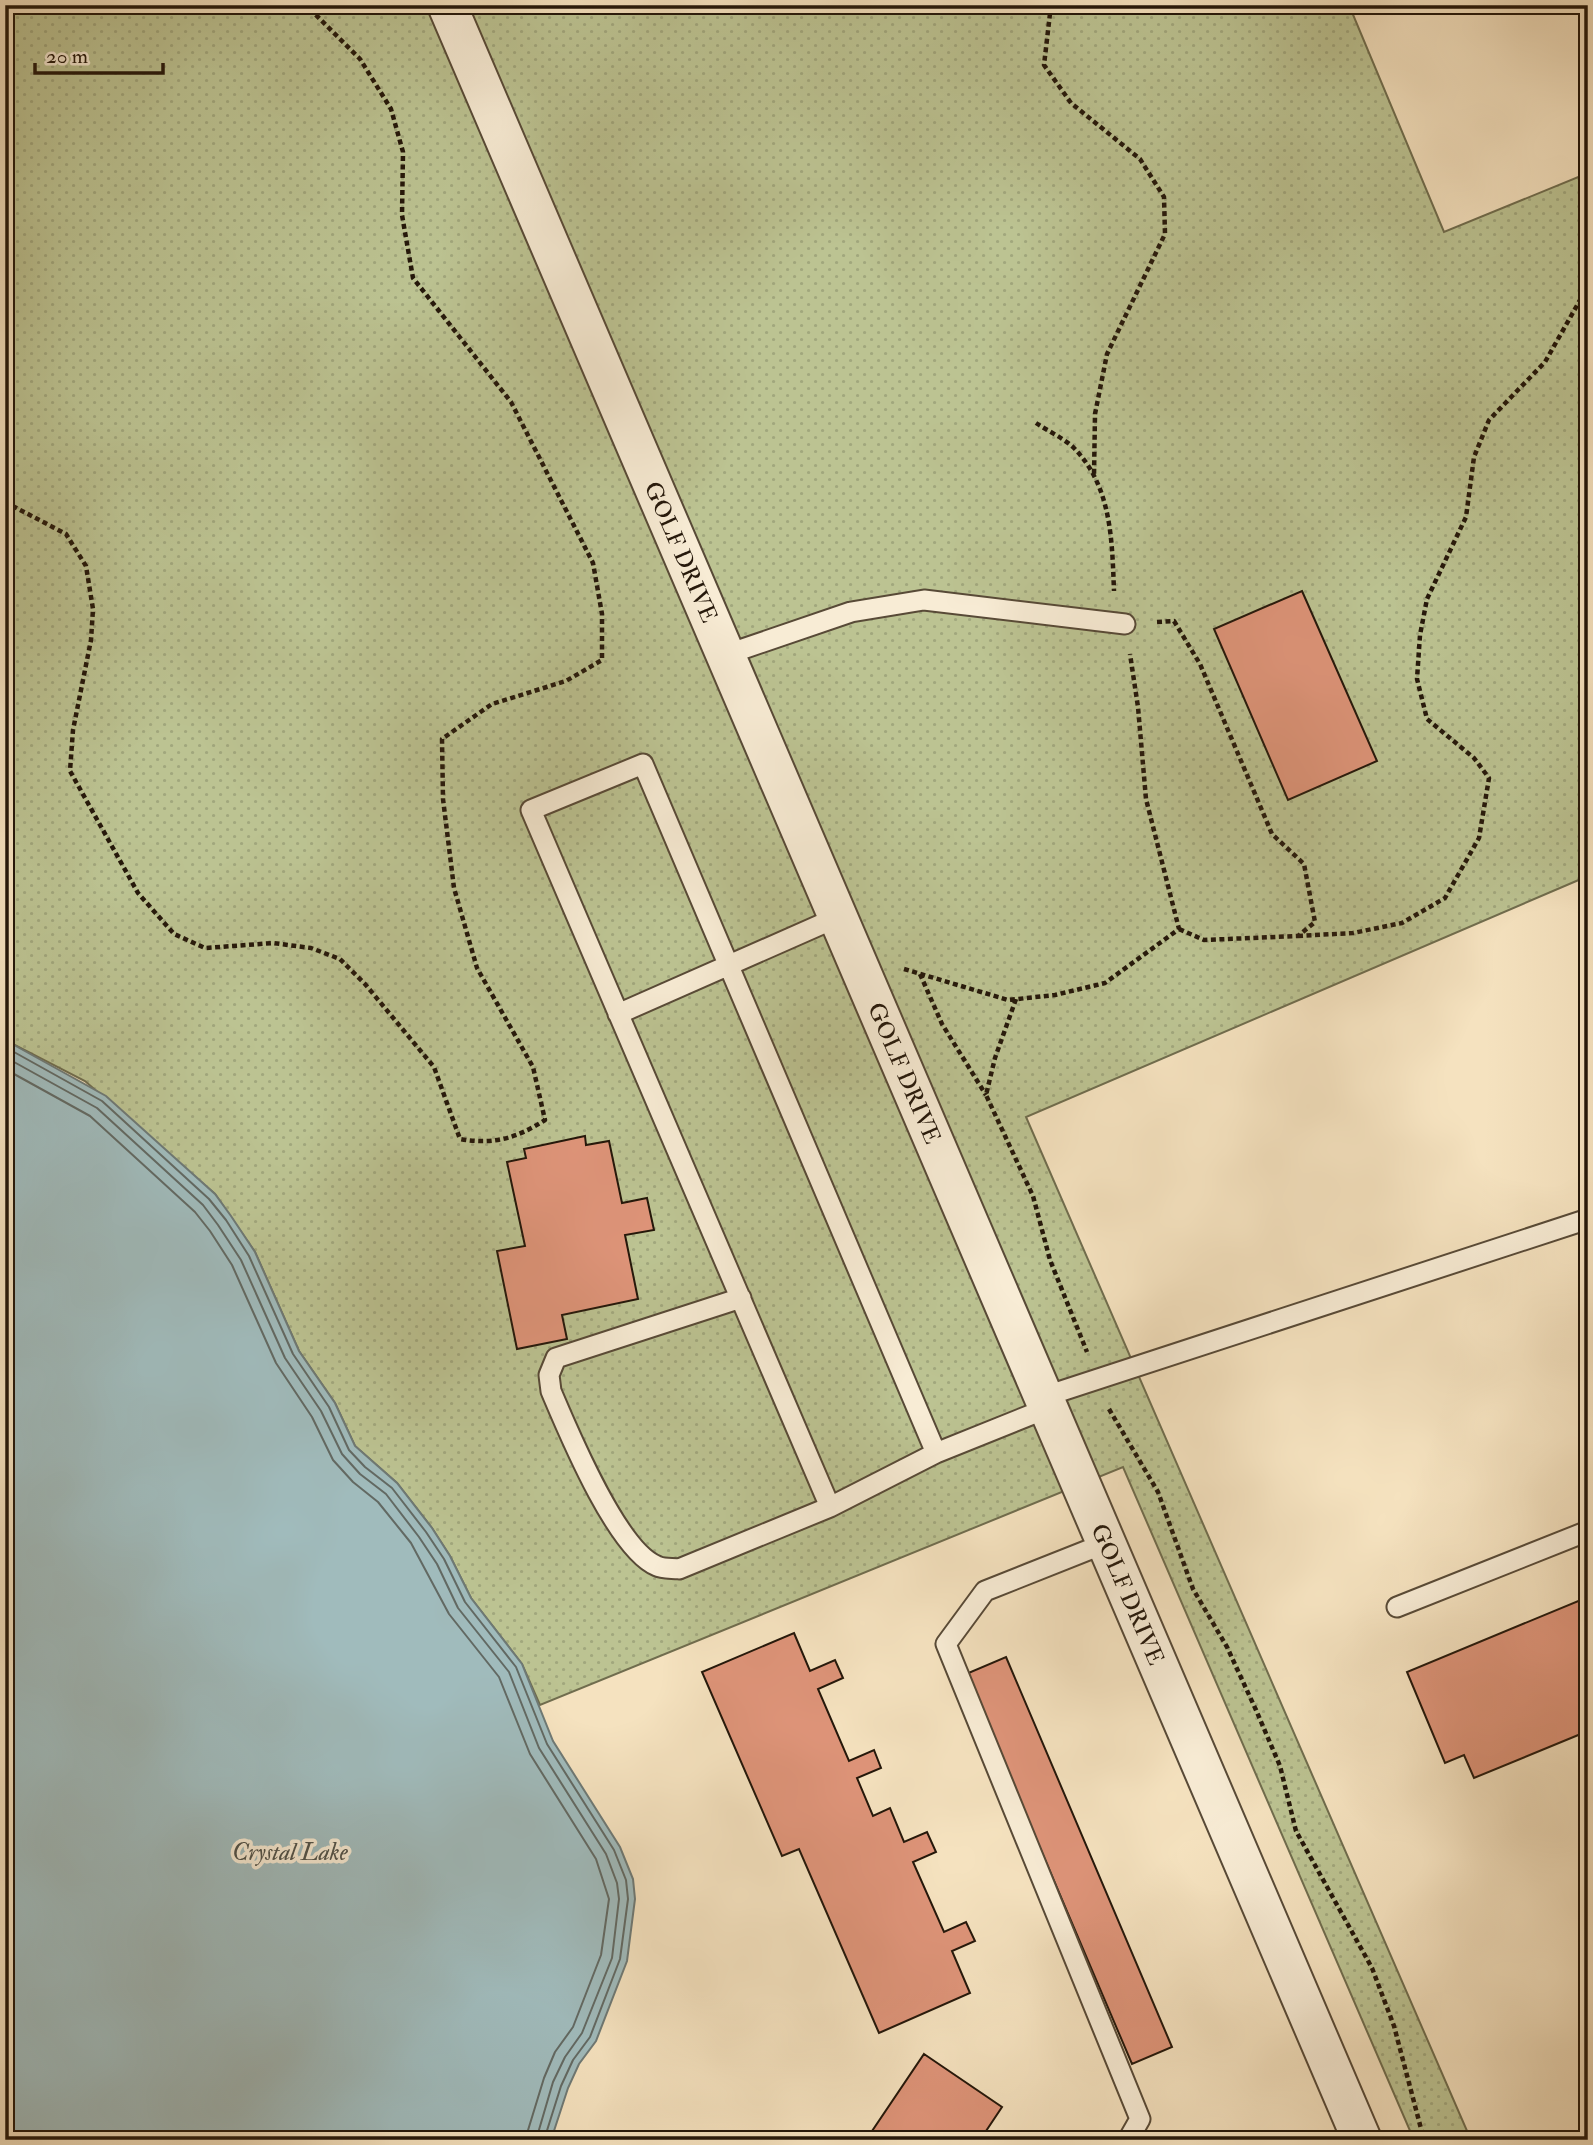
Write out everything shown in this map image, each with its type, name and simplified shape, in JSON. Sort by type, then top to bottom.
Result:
[{"type":"street","name":"GOLF DRIVE","points":[[447,5],[1362,2140]]},
{"type":"lane","points":[[725,655],[851,612],[924,600],[1125,625]]},
{"type":"lane","points":[[830,1507],[531,810],[643,764],[936,1453]]},
{"type":"lane","points":[[618,1014],[838,917]]},
{"type":"lane","points":[[741,1298],[556,1358],[549,1375],[551,1391],[588,1477],[633,1546],[657,1566],[679,1569],[830,1507],[1045,1402],[1588,1219]]},
{"type":"lane","points":[[1397,1607],[1588,1531]]},
{"type":"lane","points":[[1106,1543],[985,1591],[946,1644],[1140,2119],[1128,2140]]},
{"type":"path","points":[[5,502],[66,534],[86,566],[93,609],[91,640],[74,730],[71,771],[138,893],[174,934],[205,948],[273,943],[311,948],[340,959],[365,984],[434,1067],[460,1139],[486,1144],[521,1136],[545,1120],[533,1067],[477,968],[454,888],[443,799],[442,739],[492,704],[566,681],[602,660],[601,614],[593,563],[511,402],[413,278],[402,215],[403,152],[391,109],[360,59],[306,5]]},
{"type":"path","points":[[1051,5],[1044,65],[1071,103],[1140,159],[1164,197],[1165,234],[1107,354],[1095,414],[1094,477]]},
{"type":"path","points":[[1179,929],[1204,940],[1353,933],[1402,923],[1445,898],[1479,838],[1489,778],[1474,758],[1427,719],[1417,679],[1420,635],[1427,598],[1466,517],[1474,457],[1489,420],[1545,362],[1588,286]]},
{"type":"path","points":[[1036,423],[1073,447],[1094,477],[1112,526],[1114,593],[1125,625],[1138,707],[1146,799],[1179,929]]},
{"type":"path","points":[[1125,625],[1174,621],[1200,663],[1272,834],[1304,864],[1315,922],[1298,936]]},
{"type":"path","points":[[853,953],[1007,1000],[1055,995],[1105,983],[1179,929]]},
{"type":"path","points":[[920,974],[942,1024],[986,1095],[1034,1196],[1050,1260],[1088,1355]]},
{"type":"path","points":[[986,1095],[995,1058],[1016,999]]},
{"type":"path","points":[[1107,1406],[1158,1492],[1193,1589],[1227,1647],[1256,1710],[1280,1766],[1296,1831],[1372,1968],[1394,2026],[1424,2140]]},
{"type":"green space","points":[[5,5],[1349,5],[1444,232],[1588,173],[1588,876],[1026,1117],[1471,2140],[1414,2140],[1123,1467],[540,1705],[522,1664],[471,1598],[432,1528],[397,1483],[355,1446],[335,1403],[299,1351],[255,1252],[215,1194],[85,1081],[5,1040]]},
{"type":"water","name":"Crystal Lake","points":[[5,1040],[106,1096],[215,1194],[255,1252],[299,1351],[335,1403],[355,1446],[397,1483],[432,1528],[471,1598],[522,1664],[553,1741],[620,1847],[633,1879],[635,1899],[627,1961],[596,2041],[579,2064],[568,2088],[551,2140],[5,2140]]},
{"type":"building","points":[[1302,591],[1377,761],[1288,800],[1214,629]]},
{"type":"building","points":[[585,1136],[586,1145],[609,1141],[622,1203],[647,1198],[654,1230],[625,1235],[638,1299],[562,1315],[567,1339],[517,1349],[497,1251],[525,1246],[507,1162],[526,1158],[524,1149]]},
{"type":"building","points":[[1588,1597],[1588,1731],[1474,1778],[1464,1755],[1445,1763],[1407,1672]]},
{"type":"building","points":[[794,1633],[810,1671],[835,1660],[843,1678],[818,1689],[849,1761],[874,1750],[881,1768],[857,1778],[873,1816],[890,1808],[904,1842],[927,1832],[936,1852],[913,1862],[944,1932],[966,1922],[975,1941],[952,1951],[970,1993],[879,2033],[799,1849],[782,1856],[702,1672]]},
{"type":"building","points":[[1006,1657],[1172,2047],[1132,2064],[966,1674]]},
{"type":"building","points":[[924,2054],[1002,2107],[980,2140],[866,2140]]}]
